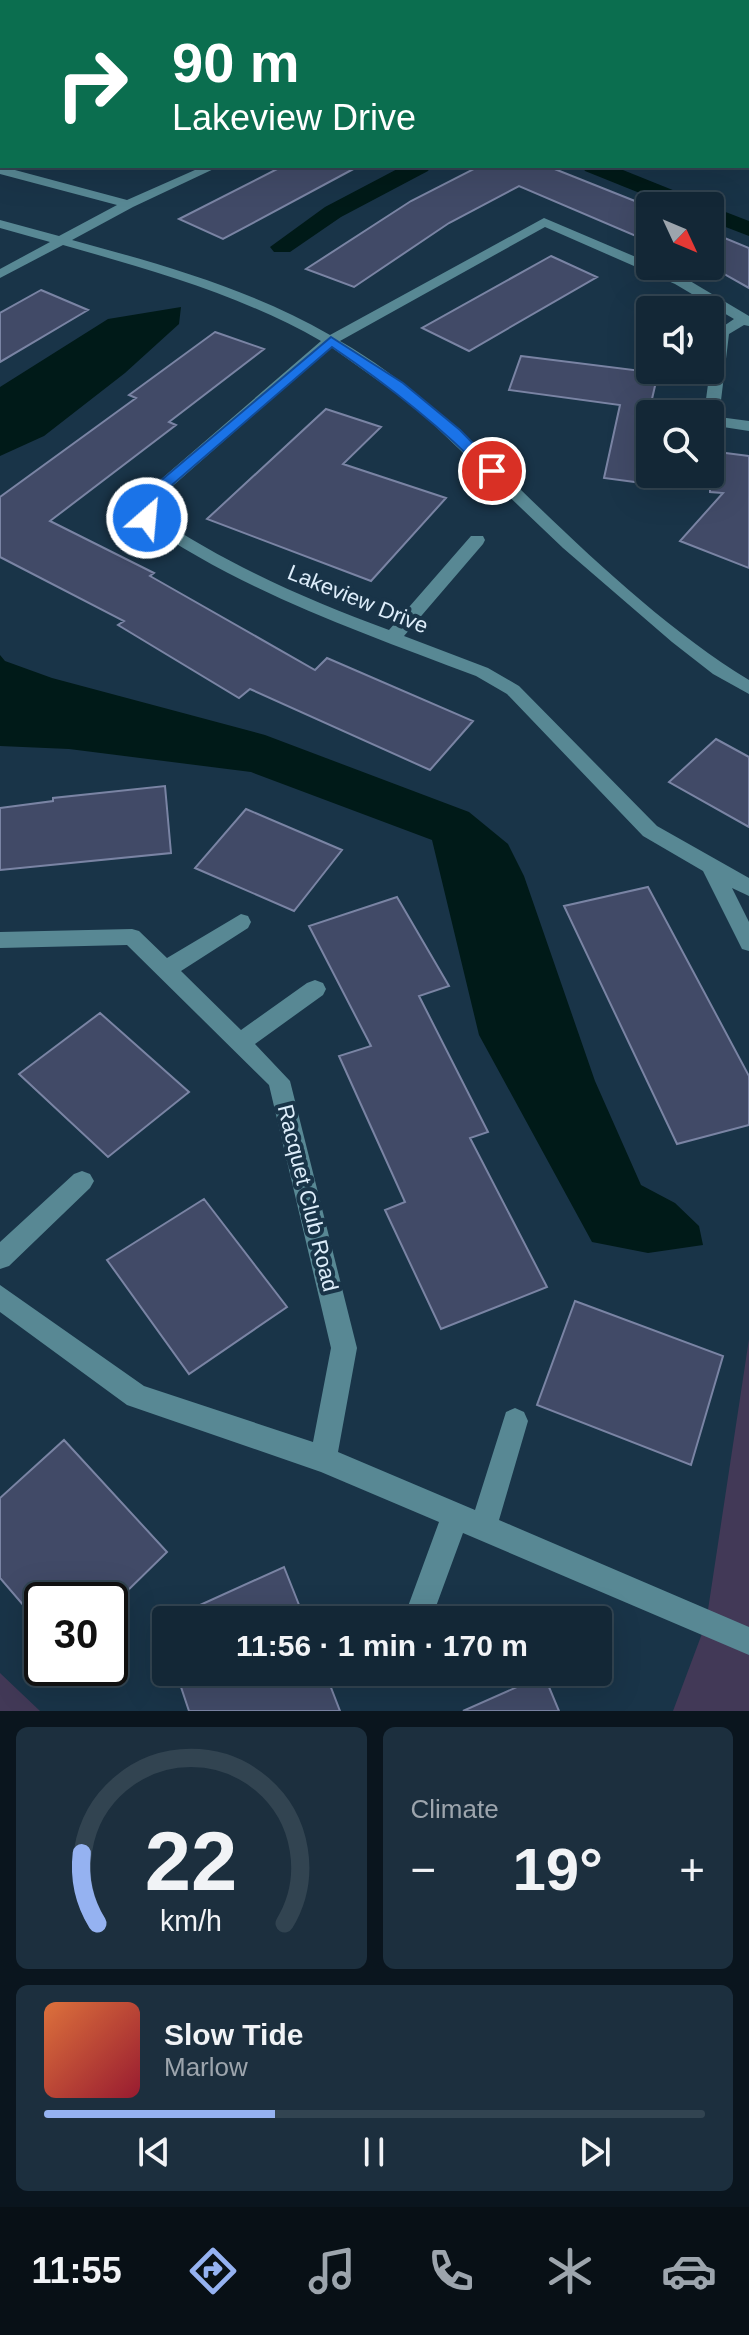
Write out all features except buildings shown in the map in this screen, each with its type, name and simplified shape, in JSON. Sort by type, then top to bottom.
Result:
[{"type":"street","points":[[2,271],[128,204],[209,168]]},
{"type":"street","points":[[0,170],[128,204]]},
{"type":"street","points":[[331,340],[544,222],[680,281],[746,320]]},
{"type":"street","points":[[0,224],[171,271],[331,340],[398,386],[455,433],[548,526],[675,636],[749,688]]},
{"type":"street","points":[[746,320],[722,332],[711,421],[749,426]]},
{"type":"street","name":"Lakeview Drive","points":[[331,340],[151,496],[147,518],[174,539],[251,580],[482,672],[513,690],[650,831],[749,888]]},
{"type":"street","points":[[393,637],[477,540]]},
{"type":"street","points":[[711,866],[749,943]]},
{"type":"street","points":[[166,970],[241,922]]},
{"type":"street","name":"Racquet Club Road","points":[[0,940],[132,937],[279,1081],[344,1348],[323,1459]]},
{"type":"street","points":[[240,1043],[315,989]]},
{"type":"street","points":[[0,1258],[82,1181]]},
{"type":"street","points":[[0,1297],[136,1396],[323,1459],[749,1641]]},
{"type":"street","points":[[483,1529],[515,1421]]},
{"type":"street","points":[[422,1606],[455,1517]]},
{"type":"shaded area","points":[[181,307],[179,324],[125,373],[44,436],[0,456],[0,387],[108,319]]},
{"type":"shaded area","points":[[0,655],[5,661],[52,678],[265,735],[469,812],[508,844],[524,876],[595,1081],[641,1185],[675,1203],[699,1226],[703,1245],[648,1253],[592,1242],[479,1035],[432,840],[251,772],[69,749],[0,746]]},
{"type":"shaded area","points":[[749,1339],[749,1711],[673,1711],[706,1623]]},
{"type":"shaded area","points":[[0,1673],[40,1711],[0,1711]]},
{"type":"waterway","points":[[282,247],[333,212],[416,168]]},
{"type":"waterway","points":[[598,168],[657,192]]},
{"type":"waterway","points":[[724,219],[749,229]]},
{"type":"route","points":[[147,518],[151,496],[331,340],[398,386],[455,433],[492,471]]}]
